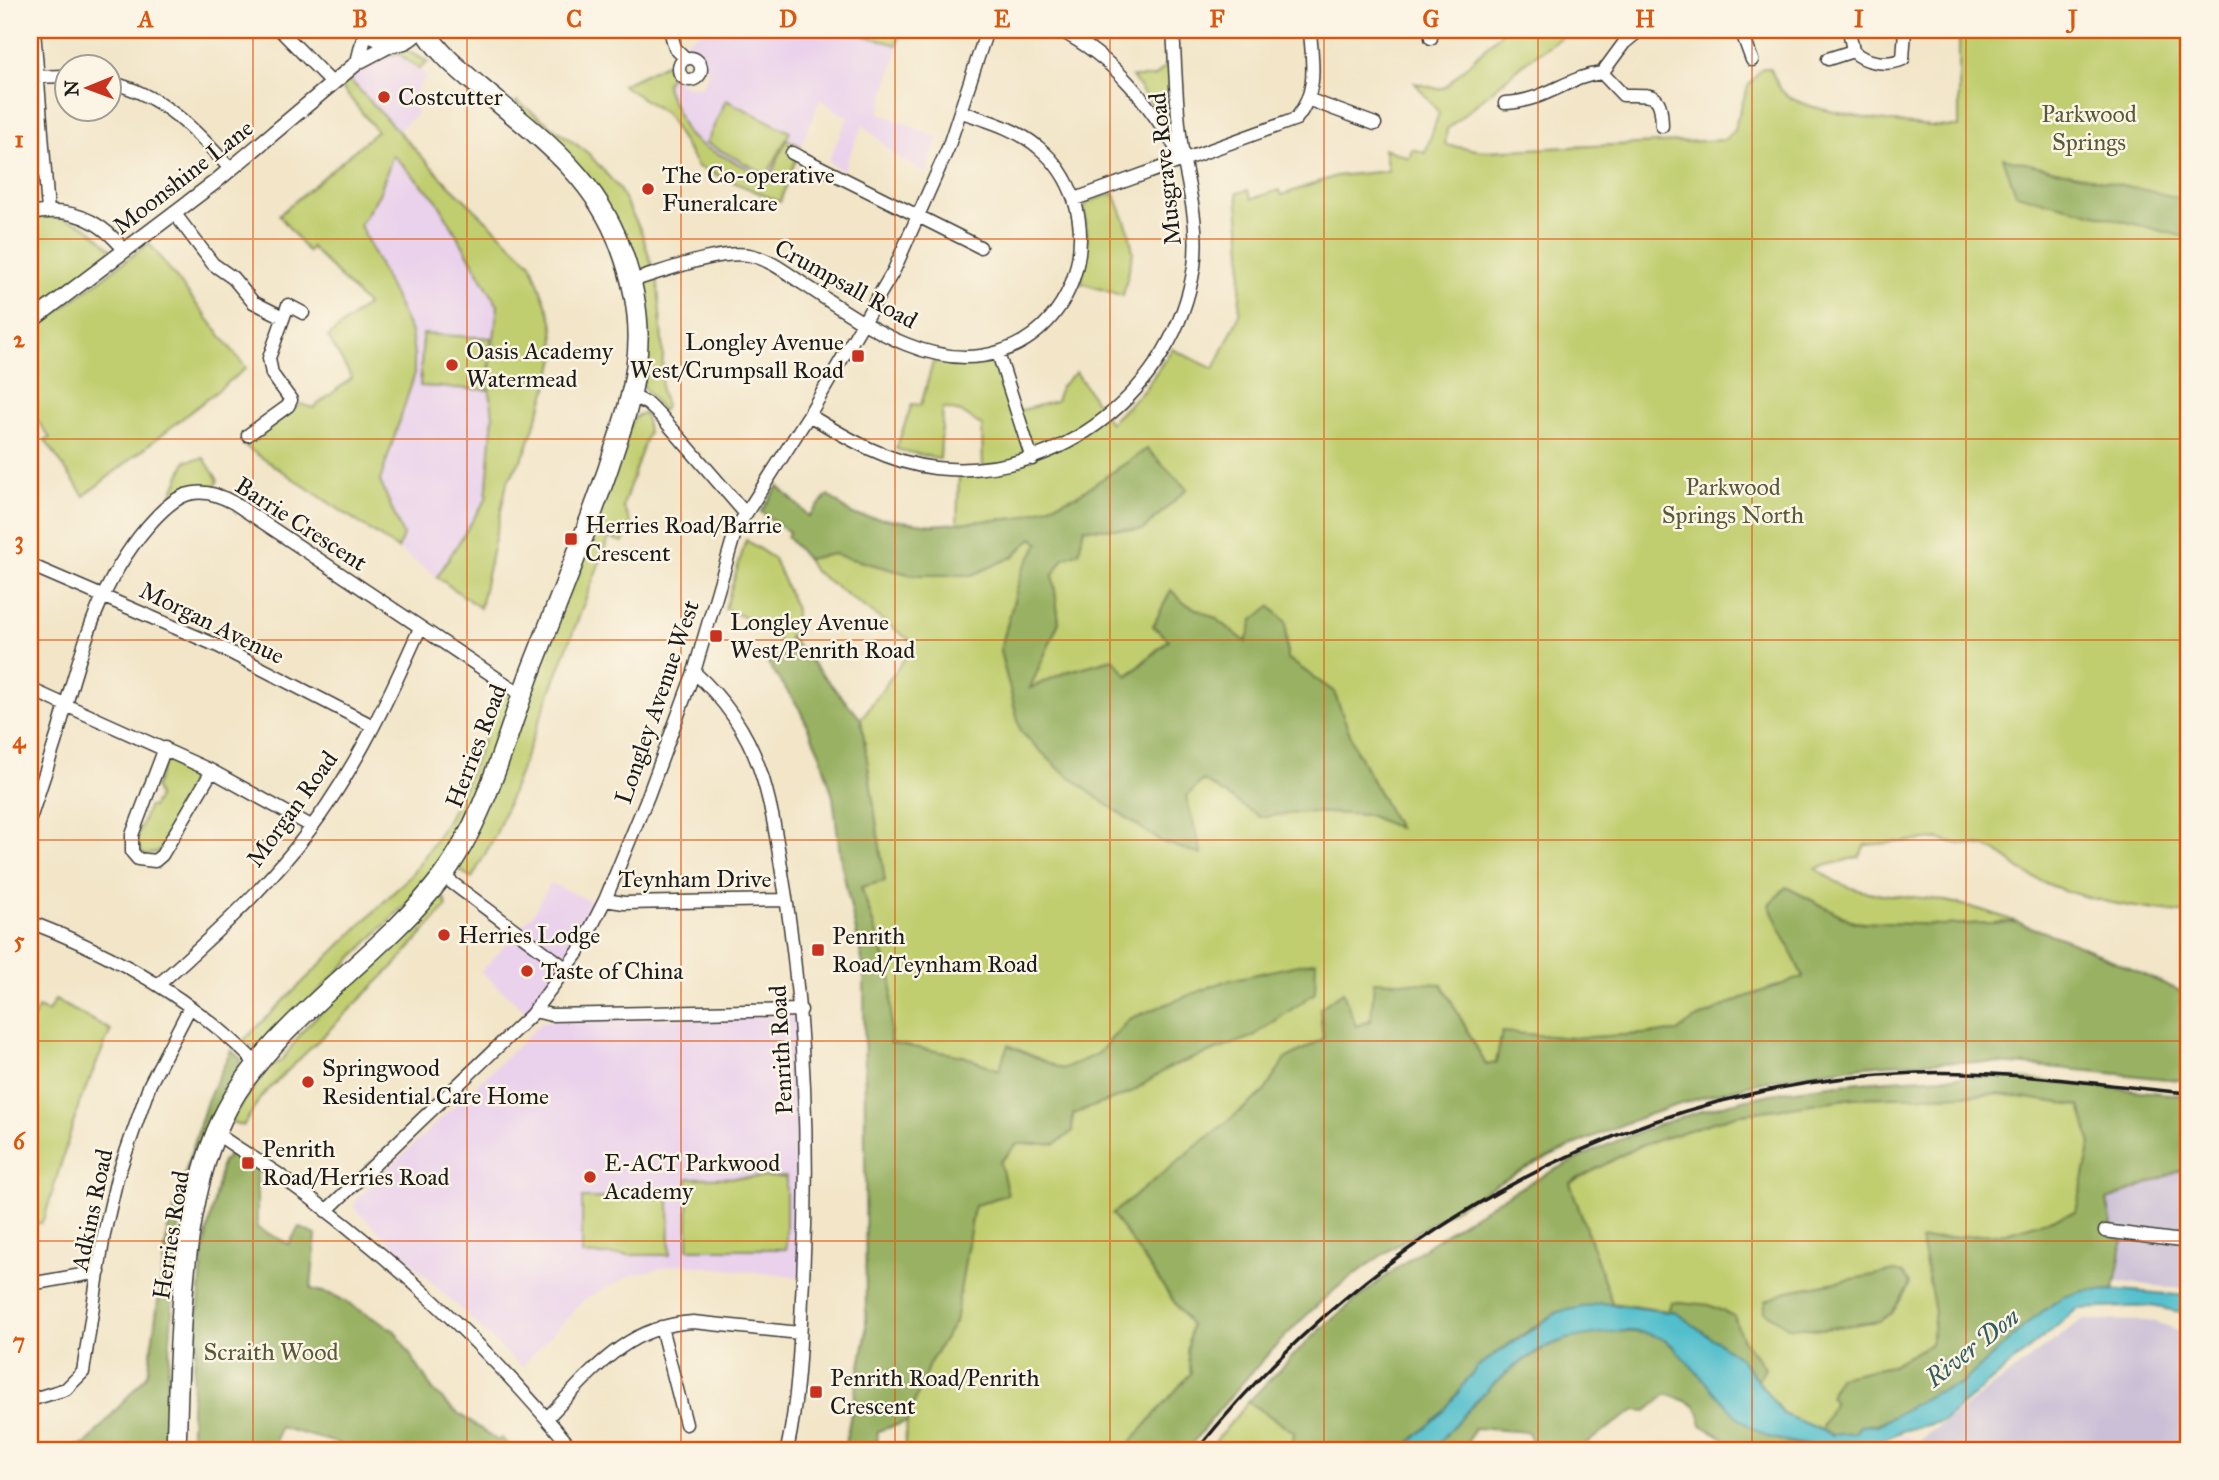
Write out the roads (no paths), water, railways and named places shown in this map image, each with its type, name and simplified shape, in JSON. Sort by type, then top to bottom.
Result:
[{"type":"main road","points":[[372,30],[381,38],[405,37],[442,55]]},
{"type":"main road","points":[[425,30],[442,55]]},
{"type":"main road","name":"Herries Road","points":[[176,1450],[184,1288],[197,1205],[216,1133],[233,1097],[257,1064],[443,876],[467,840],[601,489],[631,395],[638,349],[638,318],[631,281],[611,223],[581,178],[561,155],[442,55]]},
{"type":"street","points":[[34,30],[34,77],[48,211]]},
{"type":"street","points":[[280,30],[332,83]]},
{"type":"street","points":[[358,62],[366,30]]},
{"type":"street","points":[[670,30],[676,47],[686,58]]},
{"type":"street","name":"Longley Avenue West","points":[[326,1211],[536,1011],[567,969],[605,900],[694,672],[731,545],[745,513],[809,415],[864,323],[919,217],[962,112],[987,30]]},
{"type":"street","points":[[1059,30],[1110,64],[1128,80],[1156,116],[1184,161]]},
{"type":"street","name":"Musgrave Road","points":[[809,415],[874,451],[935,468],[991,467],[1032,459],[1066,446],[1098,426],[1139,386],[1168,341],[1188,292],[1194,267],[1197,226],[1184,161],[1173,30]]},
{"type":"street","points":[[1075,199],[1287,125],[1296,119],[1310,100],[1310,30]]},
{"type":"street","points":[[1505,103],[1540,98],[1581,78],[1602,73],[1624,43],[1640,30]]},
{"type":"street","points":[[1741,30],[1752,60]]},
{"type":"street","points":[[1849,30],[1853,51],[1868,61],[1897,62],[1905,54],[1905,30]]},
{"type":"street","name":"Moonshine Lane","points":[[30,322],[231,170],[358,62],[405,37]]},
{"type":"street","points":[[1828,59],[1853,51]]},
{"type":"street","points":[[1602,73],[1623,95],[1651,95],[1657,99],[1661,104],[1662,126]]},
{"type":"street","points":[[34,77],[52,76]]},
{"type":"street","points":[[122,87],[178,116],[199,133],[231,170]]},
{"type":"street","points":[[1310,100],[1375,124]]},
{"type":"street","points":[[1156,116],[1178,107]]},
{"type":"street","name":"Crumpsall Road","points":[[631,281],[726,256],[749,255],[771,263],[864,323],[924,350],[971,356],[998,353],[1041,328],[1058,311],[1070,291],[1081,241],[1075,199],[1064,178],[1038,147],[1002,126],[962,112]]},
{"type":"street","points":[[792,153],[980,247]]},
{"type":"street","points":[[30,214],[48,211],[85,216],[113,236],[125,251]]},
{"type":"street","points":[[175,214],[213,264],[233,278],[253,302],[283,317]]},
{"type":"street","points":[[248,435],[288,406],[291,400],[269,366],[269,358],[288,305],[303,313]]},
{"type":"street","points":[[998,353],[1032,459]]},
{"type":"street","points":[[631,395],[660,415],[745,513]]},
{"type":"street","name":"Barrie Crescent","points":[[31,811],[102,593],[127,551],[164,508],[187,493],[208,491],[234,503],[522,695]]},
{"type":"street","name":"Morgan Avenue","points":[[30,565],[102,593],[218,646],[373,726]]},
{"type":"street","name":"Morgan Road","points":[[158,985],[245,905],[311,827],[351,766],[373,726],[420,628]]},
{"type":"street","name":"Penrith Road","points":[[694,672],[728,708],[759,766],[786,900],[801,1010],[807,1130],[800,1333],[787,1450]]},
{"type":"street","points":[[30,689],[212,771],[311,827]]},
{"type":"street","points":[[165,748],[132,835],[132,852],[138,859],[155,861],[162,856],[212,771]]},
{"type":"street","points":[[443,876],[567,969]]},
{"type":"street","name":"Teynham Drive","points":[[605,900],[624,903],[786,900]]},
{"type":"street","points":[[30,922],[100,951],[158,985],[190,1007],[257,1064]]},
{"type":"street","name":"Adkins Road","points":[[30,1400],[66,1389],[83,1372],[117,1178],[150,1084],[190,1007]]},
{"type":"street","points":[[536,1011],[551,1015],[801,1010]]},
{"type":"street","points":[[216,1133],[326,1211],[439,1309],[547,1418],[573,1450]]},
{"type":"street","points":[[2105,1231],[2189,1242]]},
{"type":"street","points":[[30,1284],[99,1272]]},
{"type":"street","points":[[547,1418],[622,1345],[639,1334],[693,1322],[800,1333]]},
{"type":"street","points":[[661,1327],[687,1423]]},
{"type":"water","points":[[2121,1290],[2189,1296],[2189,1314],[2152,1306],[2077,1309],[1943,1421],[1902,1431],[1867,1447],[1825,1450],[1768,1437],[1738,1418],[1671,1344],[1648,1334],[1622,1331],[1572,1338],[1547,1346],[1493,1384],[1433,1450],[1402,1450],[1444,1411],[1477,1367],[1558,1312],[1602,1303],[1676,1313],[1740,1358],[1783,1414],[1832,1435],[1855,1433],[1860,1426],[1878,1425],[1934,1393],[1960,1385],[2032,1319],[2063,1297],[2084,1291]]},
{"type":"railway","points":[[1197,1450],[1267,1371],[1344,1300],[1427,1236],[1516,1182],[1610,1138],[1708,1105],[1810,1083],[1916,1073],[2019,1076],[2189,1093]]},
{"type":"place","name":"Costcutter","points":[[384,97]]},
{"type":"place","name":"The Co-operative Funeralcare","points":[[648,189]]},
{"type":"place","name":"Longley Avenue West/Crumpsall Road","points":[[858,356]]},
{"type":"place","name":"Oasis Academy Watermead","points":[[452,365]]},
{"type":"place","name":"Herries Road/Barrie Crescent","points":[[571,539]]},
{"type":"place","name":"Longley Avenue West/Penrith Road","points":[[716,636]]},
{"type":"place","name":"Herries Lodge","points":[[444,935]]},
{"type":"place","name":"Penrith Road/Teynham Road","points":[[818,950]]},
{"type":"place","name":"Taste of China","points":[[527,971]]},
{"type":"place","name":"Springwood Residential Care Home","points":[[308,1082]]},
{"type":"place","name":"Penrith Road/Herries Road","points":[[248,1163]]},
{"type":"place","name":"E-ACT Parkwood Academy","points":[[590,1177]]},
{"type":"place","name":"Penrith Road/Penrith Crescent","points":[[816,1392]]},
{"type":"park label","name":"Parkwood Springs","points":[[2089,128]]},
{"type":"park label","name":"Parkwood Springs North","points":[[1733,501]]},
{"type":"park label","name":"Scraith Wood","points":[[271,1352]]},
{"type":"water label","name":"River Don","points":[[1972,1347]]}]
